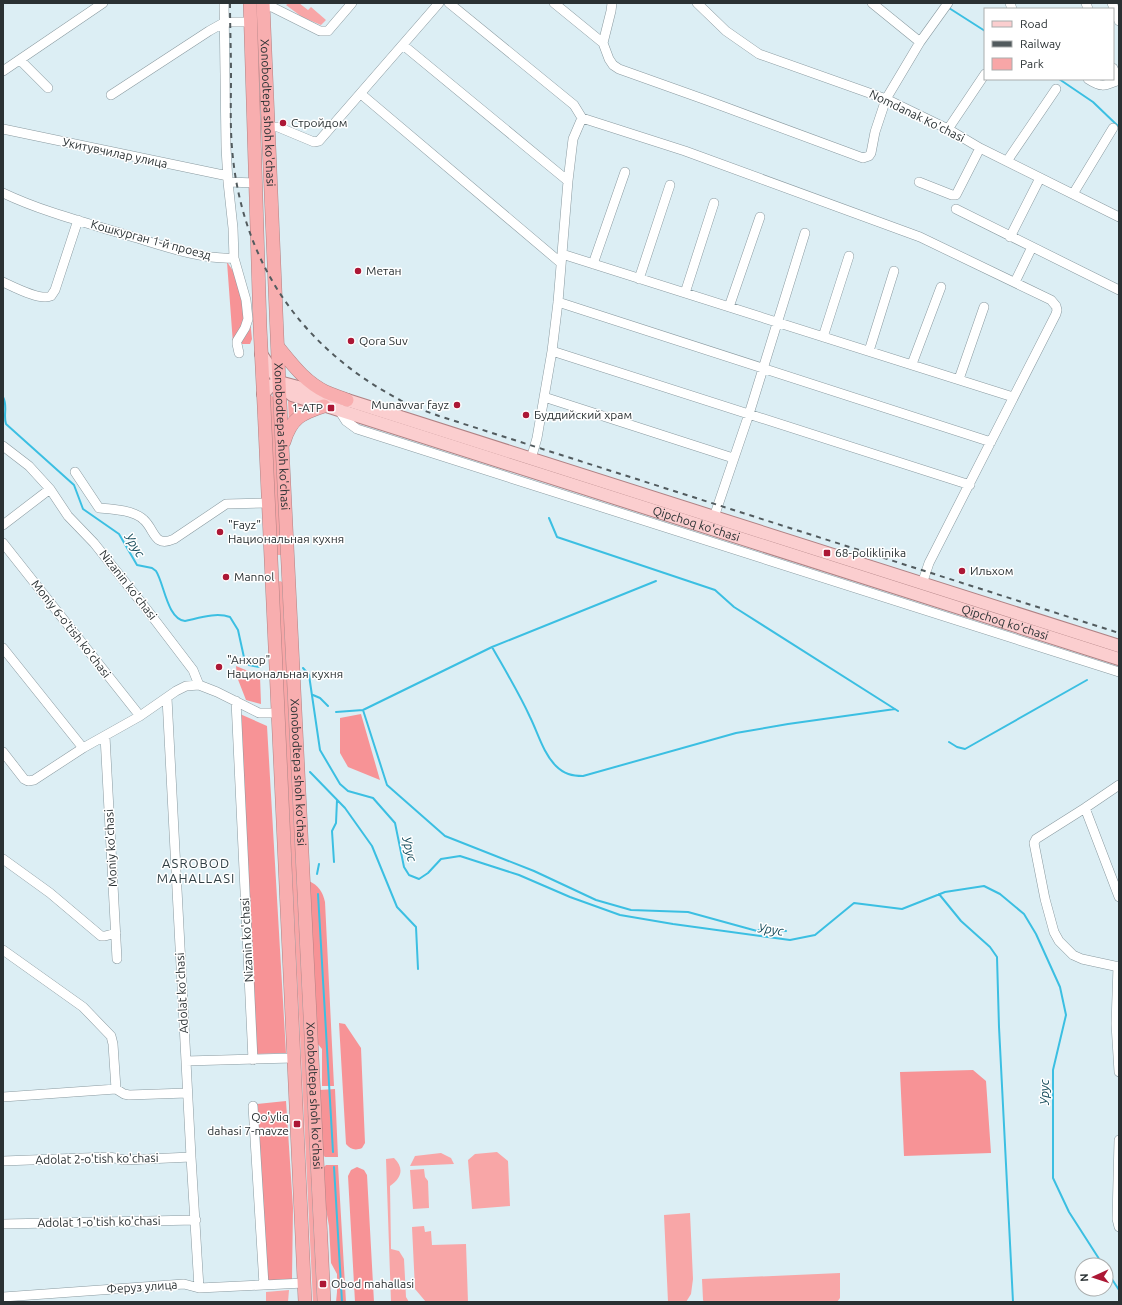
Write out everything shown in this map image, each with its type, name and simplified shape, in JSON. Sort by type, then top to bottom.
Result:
[{"type":"highway","name":"Xonobodtepa shoh ko'chasi","points":[[250,3],[261,354],[305,1302]]},
{"type":"highway","name":"Xonobodtepa shoh ko'chasi","points":[[263,5],[282,449],[324,1302]]},
{"type":"highway","points":[[278,350],[310,382],[327,392],[343,405]]},
{"type":"highway","points":[[282,449],[287,434],[294,421],[305,412],[324,406]]},
{"type":"highway","points":[[272,576],[275,572],[280,570],[289,576]]},
{"type":"main road","points":[[261,354],[278,350]]},
{"type":"main road","name":"Qipchoq ko'chasi","points":[[261,354],[285,390],[292,395],[324,406],[343,405]]},
{"type":"main road","points":[[263,394],[270,386],[279,382]]},
{"type":"main road","name":"Qipchoq ko'chasi","points":[[279,382],[343,405],[714,517],[1119,646]]},
{"type":"main road","name":"Qipchoq ko'chasi","points":[[522,460],[1119,659]]},
{"type":"street","points":[[3,71],[103,3]]},
{"type":"street","points":[[224,3],[226,147],[233,228],[229,258],[246,300],[248,319],[245,328],[237,341],[239,353]]},
{"type":"street","points":[[263,5],[272,7],[320,31],[328,31],[352,3]]},
{"type":"street","points":[[268,127],[278,127],[314,142],[319,141],[439,3]]},
{"type":"street","points":[[450,3],[574,105],[582,118],[685,151],[920,237],[1015,282],[1051,300],[1054,303],[1057,310],[1056,314],[929,563],[922,584]]},
{"type":"street","points":[[554,3],[603,43],[609,59],[613,65],[619,69],[863,158],[869,156],[886,99],[920,42],[946,7]]},
{"type":"street","points":[[603,43],[612,3]]},
{"type":"street","name":"Nomdanak Ko'chasi","points":[[697,3],[726,31],[759,54],[886,99],[948,129],[980,148],[1119,218]]},
{"type":"street","points":[[872,3],[920,42]]},
{"type":"street","points":[[1114,8],[1119,21]]},
{"type":"street","points":[[111,95],[225,22],[251,22]]},
{"type":"street","points":[[403,45],[568,180]]},
{"type":"street","points":[[20,60],[48,88]]},
{"type":"street","points":[[1089,80],[1096,85],[1107,85],[1119,80],[1114,70]]},
{"type":"street","points":[[948,129],[984,75]]},
{"type":"street","points":[[1007,161],[1056,89]]},
{"type":"street","points":[[361,94],[561,259],[593,264],[1013,397]]},
{"type":"street","points":[[522,460],[537,438],[552,351],[558,302],[568,180],[573,139],[582,118]]},
{"type":"street","points":[[1073,194],[1114,128]]},
{"type":"street","name":"Укитувчилар улица","points":[[3,129],[228,179],[256,183]]},
{"type":"street","points":[[919,182],[952,196],[956,195],[980,148]]},
{"type":"street","points":[[593,264],[625,172]]},
{"type":"street","points":[[1010,237],[1040,178]]},
{"type":"street","points":[[640,279],[670,185]]},
{"type":"street","name":"Кошкурган 1-й проезд","points":[[3,193],[32,206],[177,249],[204,256],[229,258]]},
{"type":"street","points":[[685,293],[714,203]]},
{"type":"street","points":[[956,209],[1119,290]]},
{"type":"street","points":[[730,307],[760,217]]},
{"type":"street","name":"Кошкурган 1-й проезд","points":[[3,282],[36,295],[45,297],[51,296],[55,290],[78,220]]},
{"type":"street","points":[[714,517],[805,233]]},
{"type":"street","points":[[1015,282],[1032,248]]},
{"type":"street","points":[[823,337],[849,256]]},
{"type":"street","points":[[869,351],[894,271]]},
{"type":"street","points":[[912,364],[941,287]]},
{"type":"street","points":[[558,302],[991,442]]},
{"type":"street","points":[[959,379],[984,307]]},
{"type":"street","points":[[552,351],[970,485]]},
{"type":"street","points":[[544,397],[734,458]]},
{"type":"street","points":[[343,405],[346,421],[357,429],[1119,672]]},
{"type":"street","name":"Nizanin ko'chasi","points":[[3,446],[30,466],[50,489],[68,516],[94,543],[193,670],[199,685]]},
{"type":"street","points":[[75,472],[99,508],[123,510],[144,520],[157,539],[161,540],[174,539],[226,504],[268,503]]},
{"type":"street","points":[[3,525],[50,489]]},
{"type":"street","name":"Moniy 6-o'tish ko'chasi","points":[[3,543],[140,716]]},
{"type":"street","points":[[3,648],[83,748]]},
{"type":"street","points":[[3,752],[24,779],[31,781],[83,748],[140,716],[181,688],[199,685],[259,713],[278,713]]},
{"type":"street","name":"Adolat ko'chasi","points":[[167,698],[187,1093],[199,1288]]},
{"type":"street","name":"Nizanin ko'chasi","points":[[236,701],[253,1060]]},
{"type":"street","name":"Moniy ko'chasi","points":[[105,736],[117,959]]},
{"type":"street","points":[[1119,785],[1036,838],[1034,846],[1045,899],[1054,932],[1059,941],[1073,955],[1082,960],[1118,967],[1116,1024],[1119,1072]]},
{"type":"street","points":[[1085,808],[1119,897]]},
{"type":"street","points":[[3,859],[50,892],[101,936],[116,933]]},
{"type":"street","points":[[3,950],[83,1007],[111,1036],[113,1044],[116,1089]]},
{"type":"street","points":[[186,1061],[294,1058]]},
{"type":"street","points":[[3,1097],[116,1089],[129,1095],[187,1093]]},
{"type":"street","points":[[252,1106],[264,1285]]},
{"type":"street","points":[[1119,1140],[1117,1219],[1119,1227]]},
{"type":"street","name":"Adolat 2-o'tish ko'chasi","points":[[3,1161],[108,1156],[125,1160],[191,1157]]},
{"type":"street","name":"Adolat 1-o'tish ko'chasi","points":[[3,1224],[196,1220]]},
{"type":"street","name":"Феруз улица","points":[[3,1297],[184,1284],[199,1288],[304,1283]]},
{"type":"green space","points":[[289,3],[299,3],[308,10],[311,7],[326,20],[321,25],[302,17],[286,5]]},
{"type":"green space","points":[[271,395],[273,397],[281,555],[277,555],[269,396]]},
{"type":"green space","points":[[288,401],[309,407],[289,423]]},
{"type":"green space","points":[[278,582],[282,582],[317,1302],[313,1302]]},
{"type":"green space","points":[[497,1152],[508,1161],[510,1206],[472,1209],[468,1160],[475,1154]]},
{"type":"green space","points":[[441,1153],[451,1158],[454,1164],[410,1166],[415,1156]]},
{"type":"green space","points":[[394,1158],[400,1166],[400,1173],[397,1180],[390,1186],[391,1249],[399,1251],[404,1259],[406,1297],[409,1302],[391,1302],[386,1159]]},
{"type":"green space","points":[[424,1169],[425,1177],[428,1181],[429,1208],[413,1209],[410,1170]]},
{"type":"green space","points":[[690,1213],[693,1279],[691,1294],[686,1302],[668,1302],[664,1215]]},
{"type":"green space","points":[[424,1226],[425,1232],[431,1231],[432,1245],[466,1244],[468,1302],[426,1302],[415,1289],[412,1227]]},
{"type":"green space","points":[[840,1273],[840,1298],[837,1302],[704,1302],[703,1300],[702,1279]]},
{"type":"green space","points":[[289,1290],[288,1302],[266,1302],[266,1292]]},
{"type":"shaded area","points":[[227,262],[247,291],[252,339],[250,344],[233,344]]},
{"type":"shaded area","points":[[236,666],[260,676],[261,704],[246,700],[237,677]]},
{"type":"shaded area","points":[[240,714],[267,726],[286,1053],[255,1054]]},
{"type":"shaded area","points":[[361,714],[380,780],[348,767],[340,753],[340,718]]},
{"type":"shaded area","points":[[309,881],[320,889],[325,902],[334,1086],[322,1086],[322,1049],[317,1043]]},
{"type":"shaded area","points":[[339,1023],[345,1024],[361,1048],[365,1143],[362,1148],[357,1149],[351,1148],[346,1144]]},
{"type":"shaded area","points":[[973,1070],[986,1081],[991,1153],[904,1156],[900,1072]]},
{"type":"shaded area","points":[[335,1089],[338,1157],[325,1157],[322,1154],[319,1090]]},
{"type":"shaded area","points":[[286,1101],[293,1208],[292,1279],[267,1281],[257,1104]]},
{"type":"shaded area","points":[[326,1165],[338,1165],[346,1302],[336,1302],[337,1274],[331,1263],[329,1226],[324,1198],[324,1167]]},
{"type":"shaded area","points":[[357,1167],[364,1170],[367,1175],[374,1302],[355,1302],[348,1176],[351,1170]]},
{"type":"waterway","points":[[949,8],[984,30]]},
{"type":"waterway","points":[[1060,80],[1093,102],[1119,127]]},
{"type":"waterway","name":"Урус","points":[[3,397],[5,404],[6,424],[74,485],[83,509],[119,534],[137,565],[152,568],[156,571],[174,614],[179,619],[185,621],[213,615],[230,617],[238,630],[245,662],[249,665],[259,667]]},
{"type":"waterway","points":[[549,518],[557,537],[715,590],[734,607],[898,711]]},
{"type":"waterway","points":[[336,712],[363,710],[492,647],[656,581]]},
{"type":"waterway","points":[[492,647],[521,699],[551,761],[565,773],[575,776],[583,776],[736,733],[895,709]]},
{"type":"waterway","name":"Урус","points":[[303,668],[309,675],[320,750],[340,784],[348,791],[373,798],[395,823],[404,867],[409,875],[419,879],[428,873],[441,859],[460,856],[519,875],[570,897],[620,915],[790,940],[815,935],[854,903],[902,909],[945,892],[984,886],[1000,894],[1024,914],[1036,934],[1060,987],[1066,1015],[1053,1070],[1053,1178],[1069,1212],[1098,1257]]},
{"type":"waterway","points":[[949,742],[957,747],[965,749],[1087,680]]},
{"type":"waterway","points":[[313,695],[320,698],[328,706]]},
{"type":"waterway","points":[[363,710],[387,785],[445,836],[534,871],[596,900],[631,910],[688,912],[757,931],[764,927],[786,931]]},
{"type":"waterway","points":[[310,772],[345,808],[372,846],[397,907],[416,927],[418,969]]},
{"type":"waterway","points":[[334,862],[332,831],[336,823],[337,800]]},
{"type":"waterway","points":[[317,874],[319,864]]},
{"type":"waterway","points":[[318,894],[333,1152]]},
{"type":"waterway","points":[[939,894],[961,921],[990,947],[997,957],[999,1027],[1013,1302]]},
{"type":"waterway","points":[[334,1167],[342,1302]]},
{"type":"waterway","name":"Урус","points":[[1114,1282],[1119,1290]]},
{"type":"railway","points":[[230,3],[232,148],[238,189],[248,228],[263,264],[282,297],[306,327],[333,355],[365,379],[414,407],[439,416],[1119,633]]},
{"type":"place","name":"Стройдом","points":[[283,123]]},
{"type":"place","name":"Метан","points":[[358,271]]},
{"type":"place","name":"Qora Suv","points":[[351,341]]},
{"type":"place","name":"Munavvar fayz","points":[[457,405]]},
{"type":"place","name":"1-ATP","points":[[331,408]]},
{"type":"place","name":"Буддийский храм","points":[[526,415]]},
{"type":"place","name":"\"Fayz\" Национальная кухня","points":[[220,532]]},
{"type":"place","name":"68-poliklinika","points":[[827,553]]},
{"type":"place","name":"Ильхом","points":[[962,571]]},
{"type":"place","name":"Mannol","points":[[226,577]]},
{"type":"place","name":"\"Анхор\" Национальная кухня","points":[[219,667]]},
{"type":"place","name":"Qo'yliq dahasi 7-mavze","points":[[297,1124]]},
{"type":"place","name":"Obod mahallasi","points":[[323,1284]]},
{"type":"district","name":"ASROBOD MAHALLASI","points":[[196,870]]}]
